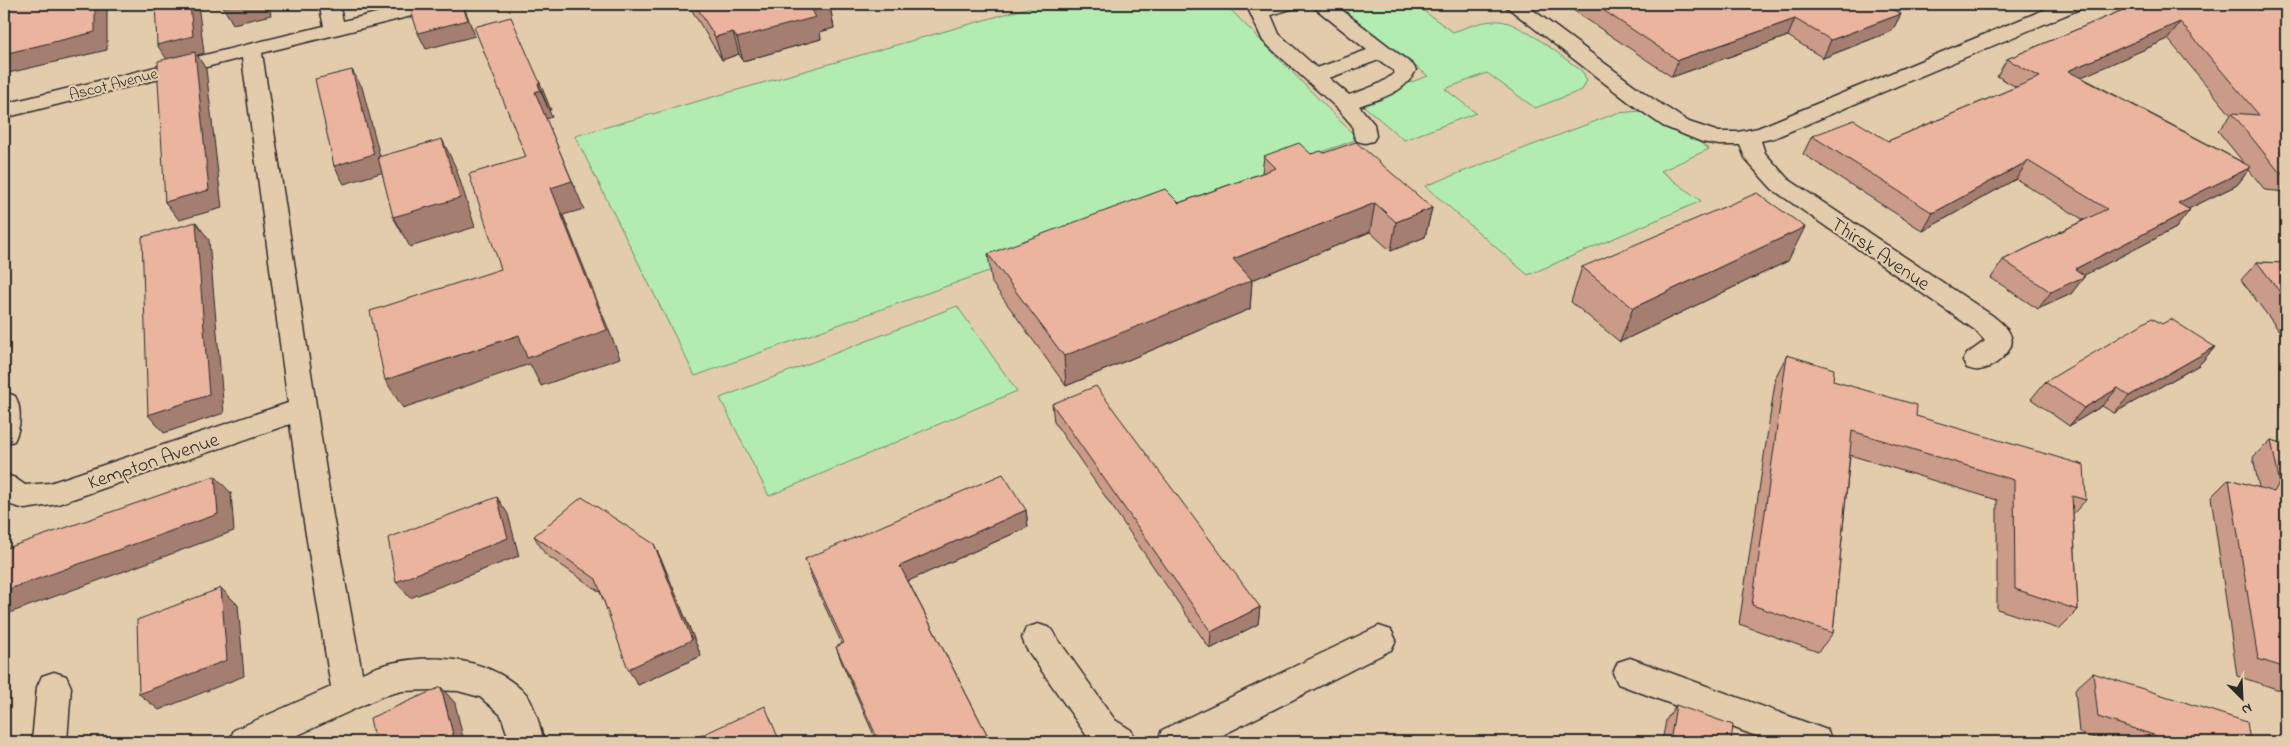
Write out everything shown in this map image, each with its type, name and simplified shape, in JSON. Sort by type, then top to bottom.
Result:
[{"type":"street","points":[[329,4],[335,29]]},
{"type":"street","name":"Ascot Avenue","points":[[4,111],[437,4]]},
{"type":"street","points":[[1286,4],[1258,8],[1270,37],[1345,103],[1364,124],[1365,136]]},
{"type":"street","points":[[1322,4],[1405,70],[1404,76],[1393,85],[1345,103]]},
{"type":"street","points":[[1513,4],[1672,121],[1691,131],[1713,138],[1730,140],[1749,139],[1766,133],[2076,4]]},
{"type":"street","points":[[251,49],[318,516],[349,695]]},
{"type":"street","points":[[1314,76],[1382,52]]},
{"type":"street","name":"Thirsk Avenue","points":[[1749,139],[1754,155],[1780,184],[1984,323],[1998,336],[1999,345],[1977,361]]},
{"type":"street","points":[[4,433],[5,403]]},
{"type":"street","name":"Kempton Avenue","points":[[4,486],[10,494],[20,497],[40,497],[66,490],[304,408]]},
{"type":"street","points":[[1038,638],[1103,731],[1119,742]]},
{"type":"street","points":[[1174,742],[1379,640]]},
{"type":"street","points":[[1630,673],[1816,742]]},
{"type":"street","points":[[246,742],[378,682],[402,676],[458,676],[490,685],[515,706],[527,742]]},
{"type":"street","points":[[49,742],[54,687]]},
{"type":"green space","points":[[1041,4],[1225,4],[1358,139],[695,376],[575,136]]},
{"type":"green space","points":[[1353,4],[1414,4],[1453,32],[1487,22],[1499,21],[1508,23],[1519,27],[1553,50],[1582,71],[1587,80],[1582,90],[1535,108],[1487,73],[1445,89],[1476,113],[1404,140],[1358,101],[1428,76],[1340,8]]},
{"type":"green space","points":[[1641,111],[1690,135],[1709,149],[1661,171],[1701,201],[1528,275],[1425,186],[1617,113]]},
{"type":"green space","points":[[957,306],[1017,391],[769,496],[720,398]]},
{"type":"building","points":[[4,4],[95,4],[95,32],[4,54]]},
{"type":"building","points":[[155,4],[190,4],[193,36],[157,45]]},
{"type":"building","points":[[223,4],[239,4],[223,7]]},
{"type":"building","points":[[409,4],[462,4],[468,20],[418,33]]},
{"type":"building","points":[[695,4],[828,4],[829,6],[812,11],[816,17],[737,38],[733,32],[715,37]]},
{"type":"building","points":[[1594,4],[1883,4],[1901,14],[1831,40],[1795,19],[1678,60]]},
{"type":"building","points":[[2137,4],[2286,4],[2286,173],[2280,173],[2232,113],[2259,115],[2180,22],[2068,71],[2251,167],[2178,203],[2190,210],[2075,269],[2085,276],[2051,292],[2003,260],[2107,209],[2028,161],[1933,213],[1812,136],[1854,120],[1888,141],[2040,77],[2007,59]]},
{"type":"building","points":[[511,17],[540,83],[538,83],[540,90],[535,92],[572,181],[551,188],[607,330],[527,358],[519,335],[385,380],[370,311],[501,269],[469,174],[526,157],[474,27]]},
{"type":"building","points":[[195,52],[209,190],[165,202],[158,61]]},
{"type":"building","points":[[352,70],[374,154],[334,166],[315,79]]},
{"type":"building","points":[[442,139],[460,198],[393,217],[378,157]]},
{"type":"building","points":[[1356,142],[1432,208],[1396,222],[1375,203],[1233,259],[1252,280],[1064,356],[988,254],[1165,189],[1179,203],[1276,168],[1264,156],[1299,143],[1311,154],[1321,151],[1324,153]]},
{"type":"building","points":[[1757,193],[1805,227],[1633,308],[1582,267]]},
{"type":"building","points":[[196,222],[209,395],[148,415],[142,237]]},
{"type":"building","points":[[2257,262],[2286,263],[2286,300]]},
{"type":"building","points":[[2152,318],[2162,324],[2171,319],[2215,347],[2129,396],[2118,388],[2084,408],[2045,382]]},
{"type":"building","points":[[1787,355],[1834,369],[1833,381],[1917,405],[1916,416],[2084,465],[2086,500],[2072,496],[2078,610],[2015,589],[2014,480],[1852,431],[1833,633],[1752,605]]},
{"type":"building","points":[[1096,386],[1260,607],[1211,632],[1052,404]]},
{"type":"building","points":[[2271,440],[2286,444],[2286,486],[2280,484]]},
{"type":"building","points":[[1003,474],[1026,510],[900,566],[991,742],[879,742],[836,647],[844,643],[805,559]]},
{"type":"building","points":[[215,476],[218,514],[4,591],[4,549]]},
{"type":"building","points":[[2229,479],[2274,492],[2279,483],[2286,522],[2286,668],[2258,659]]},
{"type":"building","points":[[497,497],[508,538],[396,582],[388,538]]},
{"type":"building","points":[[582,497],[654,544],[692,640],[628,669],[596,579],[534,536]]},
{"type":"building","points":[[221,588],[227,660],[139,694],[137,620]]},
{"type":"building","points":[[2093,673],[2247,722],[2250,742],[2175,742],[2098,717]]},
{"type":"building","points":[[441,687],[455,742],[375,742],[370,718]]},
{"type":"building","points":[[1676,705],[1733,725],[1731,742],[1670,742]]},
{"type":"building","points":[[765,706],[780,742],[687,742]]},
{"type":"building","points":[[1374,738],[1377,742],[1368,742]]}]
